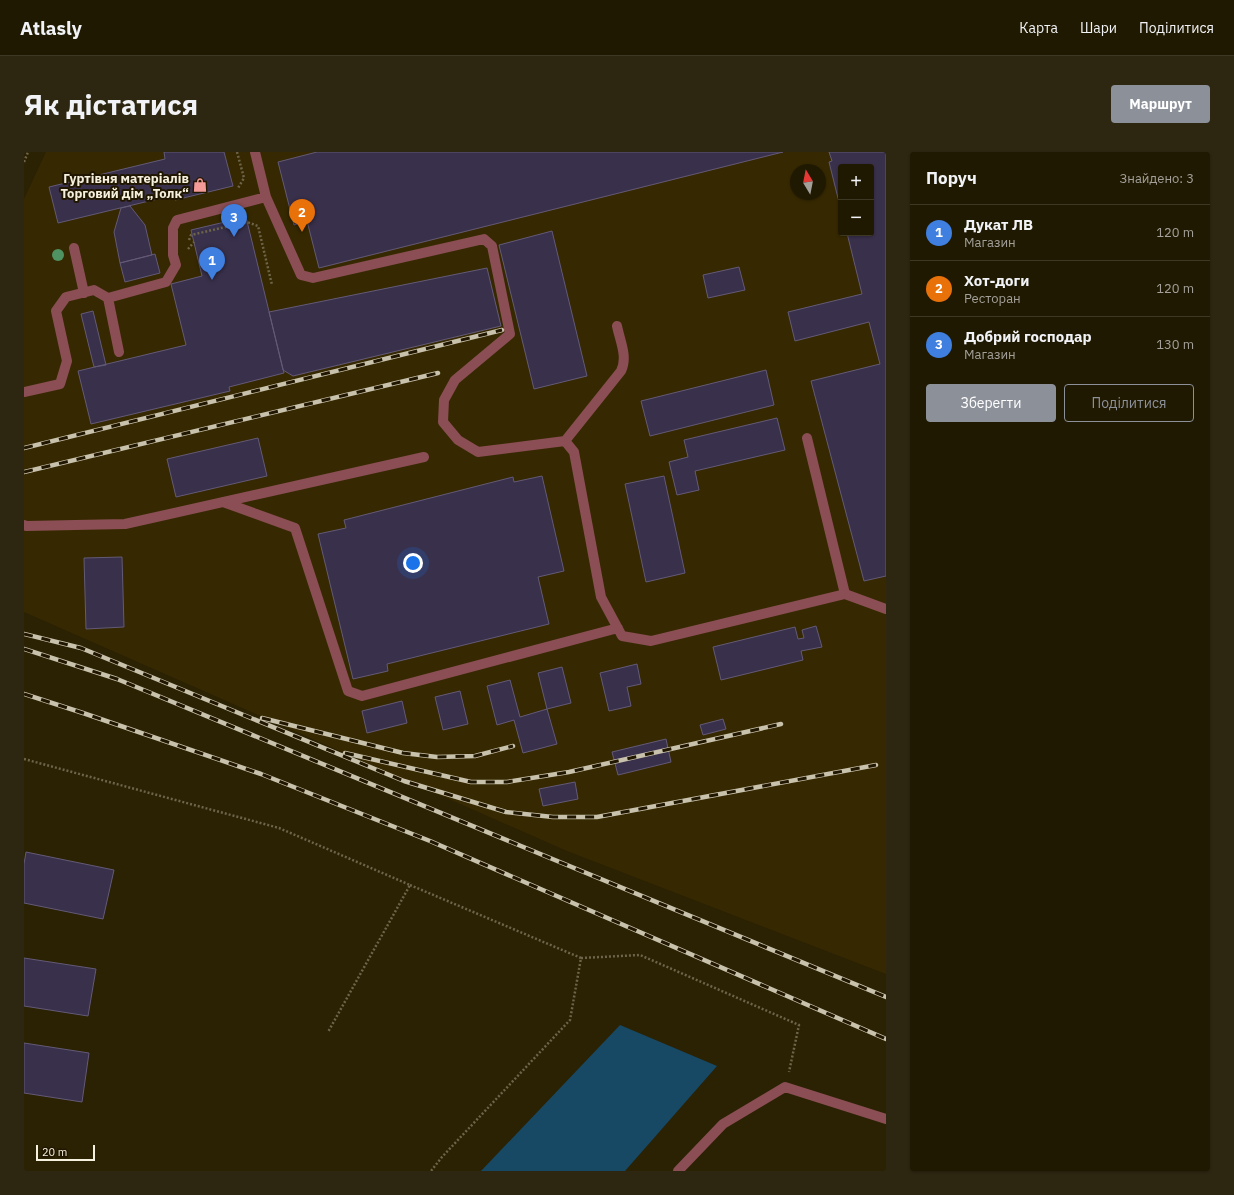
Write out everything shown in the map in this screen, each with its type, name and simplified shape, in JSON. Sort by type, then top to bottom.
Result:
[{"type":"street","points":[[255,152],[266,197],[302,275],[313,278],[484,239],[492,246],[510,334],[455,380],[444,400],[443,422],[458,440],[478,452],[565,442],[624,366],[624,355],[617,326]]},
{"type":"street","points":[[24,392],[60,384],[67,362],[56,311],[66,297],[94,290],[108,298],[166,282],[176,265],[173,255],[173,228],[177,220],[266,197]]},
{"type":"street","points":[[74,248],[84,292]]},
{"type":"street","points":[[108,298],[119,352]]},
{"type":"street","points":[[807,438],[846,594]]},
{"type":"street","points":[[565,442],[574,452],[600,597],[622,636],[651,641],[846,594],[886,609]]},
{"type":"street","points":[[24,525],[125,524],[424,457]]},
{"type":"street","points":[[223,502],[295,528],[348,691],[362,696],[618,628]]},
{"type":"street","points":[[678,1171],[723,1124],[785,1087],[886,1119]]},
{"type":"path","points":[[24,162],[28,152]]},
{"type":"path","points":[[238,152],[244,178],[238,188]]},
{"type":"path","points":[[191,235],[246,222],[258,226],[272,285]]},
{"type":"path","points":[[24,759],[279,828],[581,958],[640,955],[800,1025],[785,1087]]},
{"type":"path","points":[[328,1032],[410,885]]},
{"type":"path","points":[[431,1171],[442,1157],[570,1020],[581,958]]},
{"type":"shaded area","points":[[46,152],[886,152],[886,974],[567,851],[24,612],[24,199]]},
{"type":"water","points":[[620,1025],[717,1066],[625,1171],[481,1171]]},
{"type":"building","points":[[164,152],[224,152],[233,186],[175,200],[174,195],[58,223],[49,187],[165,159]]},
{"type":"building","points":[[317,152],[783,152],[319,268],[307,221],[294,225],[278,162]]},
{"type":"building","points":[[829,152],[886,152],[886,576],[864,581],[811,381],[880,364],[869,322],[795,341],[788,312],[862,294],[848,236],[874,236],[874,164],[838,164],[838,198],[829,162],[832,161]]},
{"type":"building","points":[[130,206],[145,225],[152,255],[120,263],[114,232],[121,208]]},
{"type":"building","points":[[246,217],[284,373],[229,387],[230,391],[91,424],[78,371],[186,345],[171,284],[202,276],[191,230]]},
{"type":"building","points":[[552,231],[587,376],[534,389],[499,245]]},
{"type":"building","points":[[155,254],[160,273],[125,282],[120,263]]},
{"type":"building","points":[[739,267],[745,290],[708,298],[703,275]]},
{"type":"building","points":[[487,268],[501,326],[293,376],[283,370],[269,312]]},
{"type":"building","points":[[93,311],[106,365],[94,367],[81,314]]},
{"type":"building","points":[[766,370],[774,405],[650,436],[641,401]]},
{"type":"building","points":[[777,418],[785,450],[695,471],[699,490],[677,495],[669,462],[688,457],[684,440]]},
{"type":"building","points":[[258,438],[267,476],[176,497],[167,459]]},
{"type":"building","points":[[542,476],[564,571],[538,577],[549,624],[387,664],[388,671],[353,679],[318,534],[346,528],[344,520],[513,477],[514,482]]},
{"type":"building","points":[[664,476],[685,573],[646,582],[625,484]]},
{"type":"building","points":[[122,557],[124,627],[86,629],[84,558]]},
{"type":"building","points":[[816,626],[822,647],[801,651],[803,660],[721,680],[713,647],[795,627],[798,639],[804,638],[802,630]]},
{"type":"building","points":[[637,664],[641,684],[627,687],[631,706],[609,711],[600,673]]},
{"type":"building","points":[[562,667],[571,703],[547,709],[538,673]]},
{"type":"building","points":[[510,680],[520,717],[547,709],[557,744],[523,753],[514,720],[497,725],[487,686]]},
{"type":"building","points":[[460,691],[468,724],[443,730],[435,697]]},
{"type":"building","points":[[402,701],[407,723],[367,733],[362,711]]},
{"type":"building","points":[[723,719],[726,729],[703,735],[700,725]]},
{"type":"building","points":[[666,739],[671,762],[618,775],[612,752]]},
{"type":"building","points":[[575,782],[578,799],[543,806],[539,789]]},
{"type":"building","points":[[26,852],[114,870],[103,919],[24,903],[24,864]]},
{"type":"building","points":[[24,958],[96,969],[88,1016],[24,1006]]},
{"type":"building","points":[[24,1043],[89,1053],[82,1102],[24,1093]]},
{"type":"railway","points":[[24,448],[502,330]]},
{"type":"railway","points":[[24,472],[438,373]]},
{"type":"railway","points":[[24,634],[81,648],[404,781],[506,812],[553,817],[597,817],[876,765]]},
{"type":"railway","points":[[24,649],[117,679],[886,997]]},
{"type":"railway","points":[[24,694],[261,774],[430,841],[886,1039]]},
{"type":"railway","points":[[262,718],[403,753],[437,757],[475,756],[513,746]]},
{"type":"railway","points":[[345,753],[471,782],[507,782],[569,772],[781,724]]},
{"type":"place","name":"Гуртівня матеріалів Торговий дім „Толк“","points":[[200,185]]},
{"type":"place","name":"Хот-доги","points":[[302,232]]},
{"type":"place","name":"Добрий господар","points":[[234,237]]},
{"type":"place","name":"Дукат ЛВ","points":[[212,280]]}]
